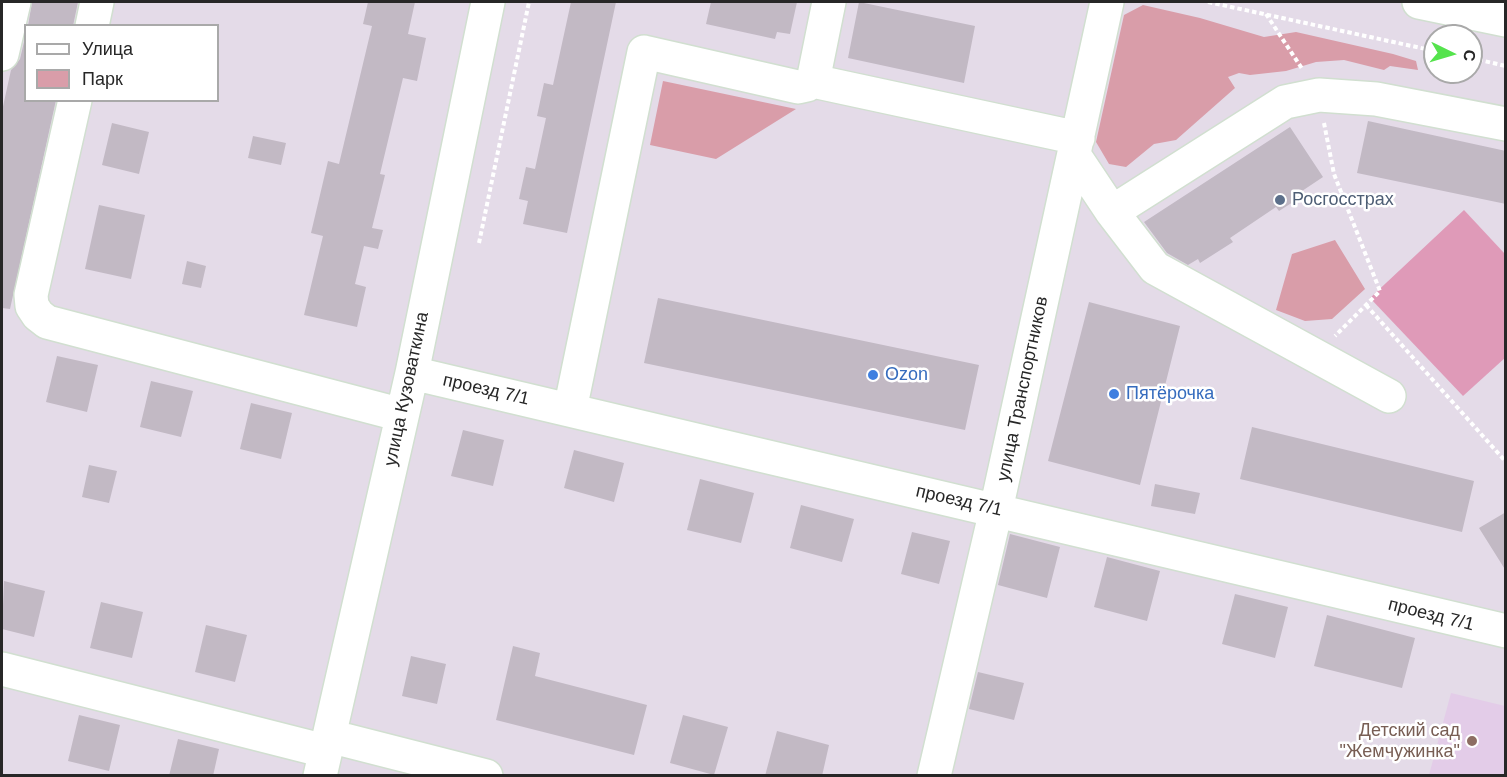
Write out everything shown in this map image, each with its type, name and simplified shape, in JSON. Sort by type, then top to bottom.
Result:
[{"type":"street","points":[[2,54],[14,2]]},
{"type":"street","points":[[92,24],[97,2]]},
{"type":"street","name":"улица Кузоваткина","points":[[324,754],[412,373],[488,2]]},
{"type":"street","points":[[813,81],[829,2]]},
{"type":"street","name":"улица Транспортников","points":[[934,776],[996,510],[1107,2]]},
{"type":"street","points":[[1419,2],[1506,20]]},
{"type":"street","points":[[570,410],[644,52],[798,87],[813,81],[1076,147],[1112,212],[1155,268],[1389,396]]},
{"type":"street","points":[[1112,212],[1285,102],[1319,94],[1376,99],[1506,124]]},
{"type":"street","points":[[75,102],[31,296],[32,306],[38,315],[47,322],[402,416]]},
{"type":"street","name":"проезд 7/1","points":[[412,373],[1506,631]]},
{"type":"street","points":[[2,669],[324,754],[486,776]]},
{"type":"path","points":[[479,243],[529,2]]},
{"type":"path","points":[[1208,2],[1423,48]]},
{"type":"path","points":[[1266,14],[1319,94],[1334,174],[1380,291],[1315,355]]},
{"type":"path","points":[[1483,61],[1506,66]]},
{"type":"path","points":[[1366,305],[1506,462]]},
{"type":"shaded area","points":[[1464,210],[1505,254],[1506,357],[1463,396],[1370,298]]},
{"type":"shaded area","name":"Детский сад \"Жемчужинка\"","points":[[1451,693],[1505,706],[1505,775],[1429,775]]},
{"type":"green space","points":[[1143,5],[1200,18],[1264,37],[1296,32],[1393,54],[1416,61],[1418,70],[1390,66],[1384,70],[1344,60],[1316,62],[1286,71],[1250,75],[1239,73],[1228,77],[1235,88],[1176,140],[1154,144],[1126,167],[1109,164],[1096,142],[1124,15]]},
{"type":"green space","points":[[663,81],[796,109],[716,159],[650,145]]},
{"type":"green space","points":[[1335,240],[1365,289],[1332,319],[1305,321],[1276,310],[1292,254]]},
{"type":"building","points":[[32,2],[78,2],[73,24],[28,24]]},
{"type":"building","points":[[368,2],[415,2],[408,34],[426,38],[417,81],[403,78],[380,174],[385,175],[372,228],[383,230],[378,249],[364,246],[355,284],[366,287],[357,327],[304,315],[323,236],[311,233],[328,161],[339,164],[372,26],[363,24]]},
{"type":"building","points":[[571,2],[616,2],[567,233],[523,224],[528,201],[519,199],[526,167],[535,169],[546,118],[537,116],[544,83],[553,85]]},
{"type":"building","points":[[711,2],[797,2],[790,34],[777,32],[775,39],[706,24]]},
{"type":"building","points":[[859,2],[975,26],[964,83],[848,58]]},
{"type":"building","points":[[24,42],[24,102],[56,102],[10,309],[2,308],[2,111],[11,70],[20,59]]},
{"type":"building","points":[[1368,121],[1506,151],[1506,204],[1357,173]]},
{"type":"building","points":[[112,123],[149,132],[139,174],[102,165]]},
{"type":"building","points":[[1290,127],[1323,177],[1302,191],[1304,195],[1279,211],[1276,207],[1230,238],[1233,242],[1200,263],[1198,259],[1188,265],[1167,253],[1144,222]]},
{"type":"building","points":[[253,136],[286,143],[281,165],[248,158]]},
{"type":"building","points":[[99,205],[145,215],[131,279],[85,269]]},
{"type":"building","points":[[187,261],[206,266],[201,288],[182,284]]},
{"type":"building","points":[[658,298],[979,365],[965,430],[644,363]]},
{"type":"building","name":"Пятёрочка","points":[[1089,302],[1180,326],[1140,485],[1048,461]]},
{"type":"building","points":[[57,356],[98,365],[87,412],[46,402]]},
{"type":"building","points":[[151,381],[193,391],[181,437],[140,427]]},
{"type":"building","points":[[251,403],[292,413],[281,459],[240,449]]},
{"type":"building","points":[[1252,427],[1474,481],[1462,532],[1240,479]]},
{"type":"building","points":[[463,430],[504,440],[493,486],[451,476]]},
{"type":"building","points":[[574,450],[624,463],[614,502],[564,488]]},
{"type":"building","points":[[89,465],[117,471],[109,503],[82,497]]},
{"type":"building","points":[[700,479],[754,493],[741,543],[687,530]]},
{"type":"building","points":[[1155,484],[1200,493],[1195,514],[1151,506]]},
{"type":"building","points":[[801,505],[854,519],[842,562],[790,548]]},
{"type":"building","points":[[1506,512],[1506,571],[1479,528]]},
{"type":"building","points":[[912,532],[950,541],[939,584],[901,574]]},
{"type":"building","points":[[1010,534],[1060,547],[1047,598],[998,585]]},
{"type":"building","points":[[1107,557],[1160,571],[1147,621],[1094,607]]},
{"type":"building","points":[[4,581],[45,591],[34,637],[2,629]]},
{"type":"building","points":[[1235,594],[1288,607],[1275,658],[1222,644]]},
{"type":"building","points":[[101,602],[143,612],[132,658],[90,648]]},
{"type":"building","points":[[1327,615],[1415,638],[1402,688],[1314,666]]},
{"type":"building","points":[[206,625],[247,635],[235,682],[195,672]]},
{"type":"building","points":[[513,646],[540,653],[535,676],[647,705],[634,755],[496,720]]},
{"type":"building","points":[[411,656],[446,664],[437,704],[402,696]]},
{"type":"building","points":[[978,672],[1024,683],[1014,720],[969,709]]},
{"type":"building","points":[[79,715],[120,725],[109,771],[68,761]]},
{"type":"building","points":[[683,715],[728,727],[714,775],[670,763]]},
{"type":"building","points":[[777,731],[829,745],[822,776],[765,776]]},
{"type":"building","points":[[178,739],[219,749],[213,776],[169,776]]},
{"type":"place","name":"Росгосстрах","points":[[1280,200]]},
{"type":"place","name":"Ozon","points":[[873,375]]},
{"type":"place","name":"Пятёрочка","points":[[1114,394]]},
{"type":"place","name":"Детский сад \"Жемчужинка\"","points":[[1472,741]]}]
